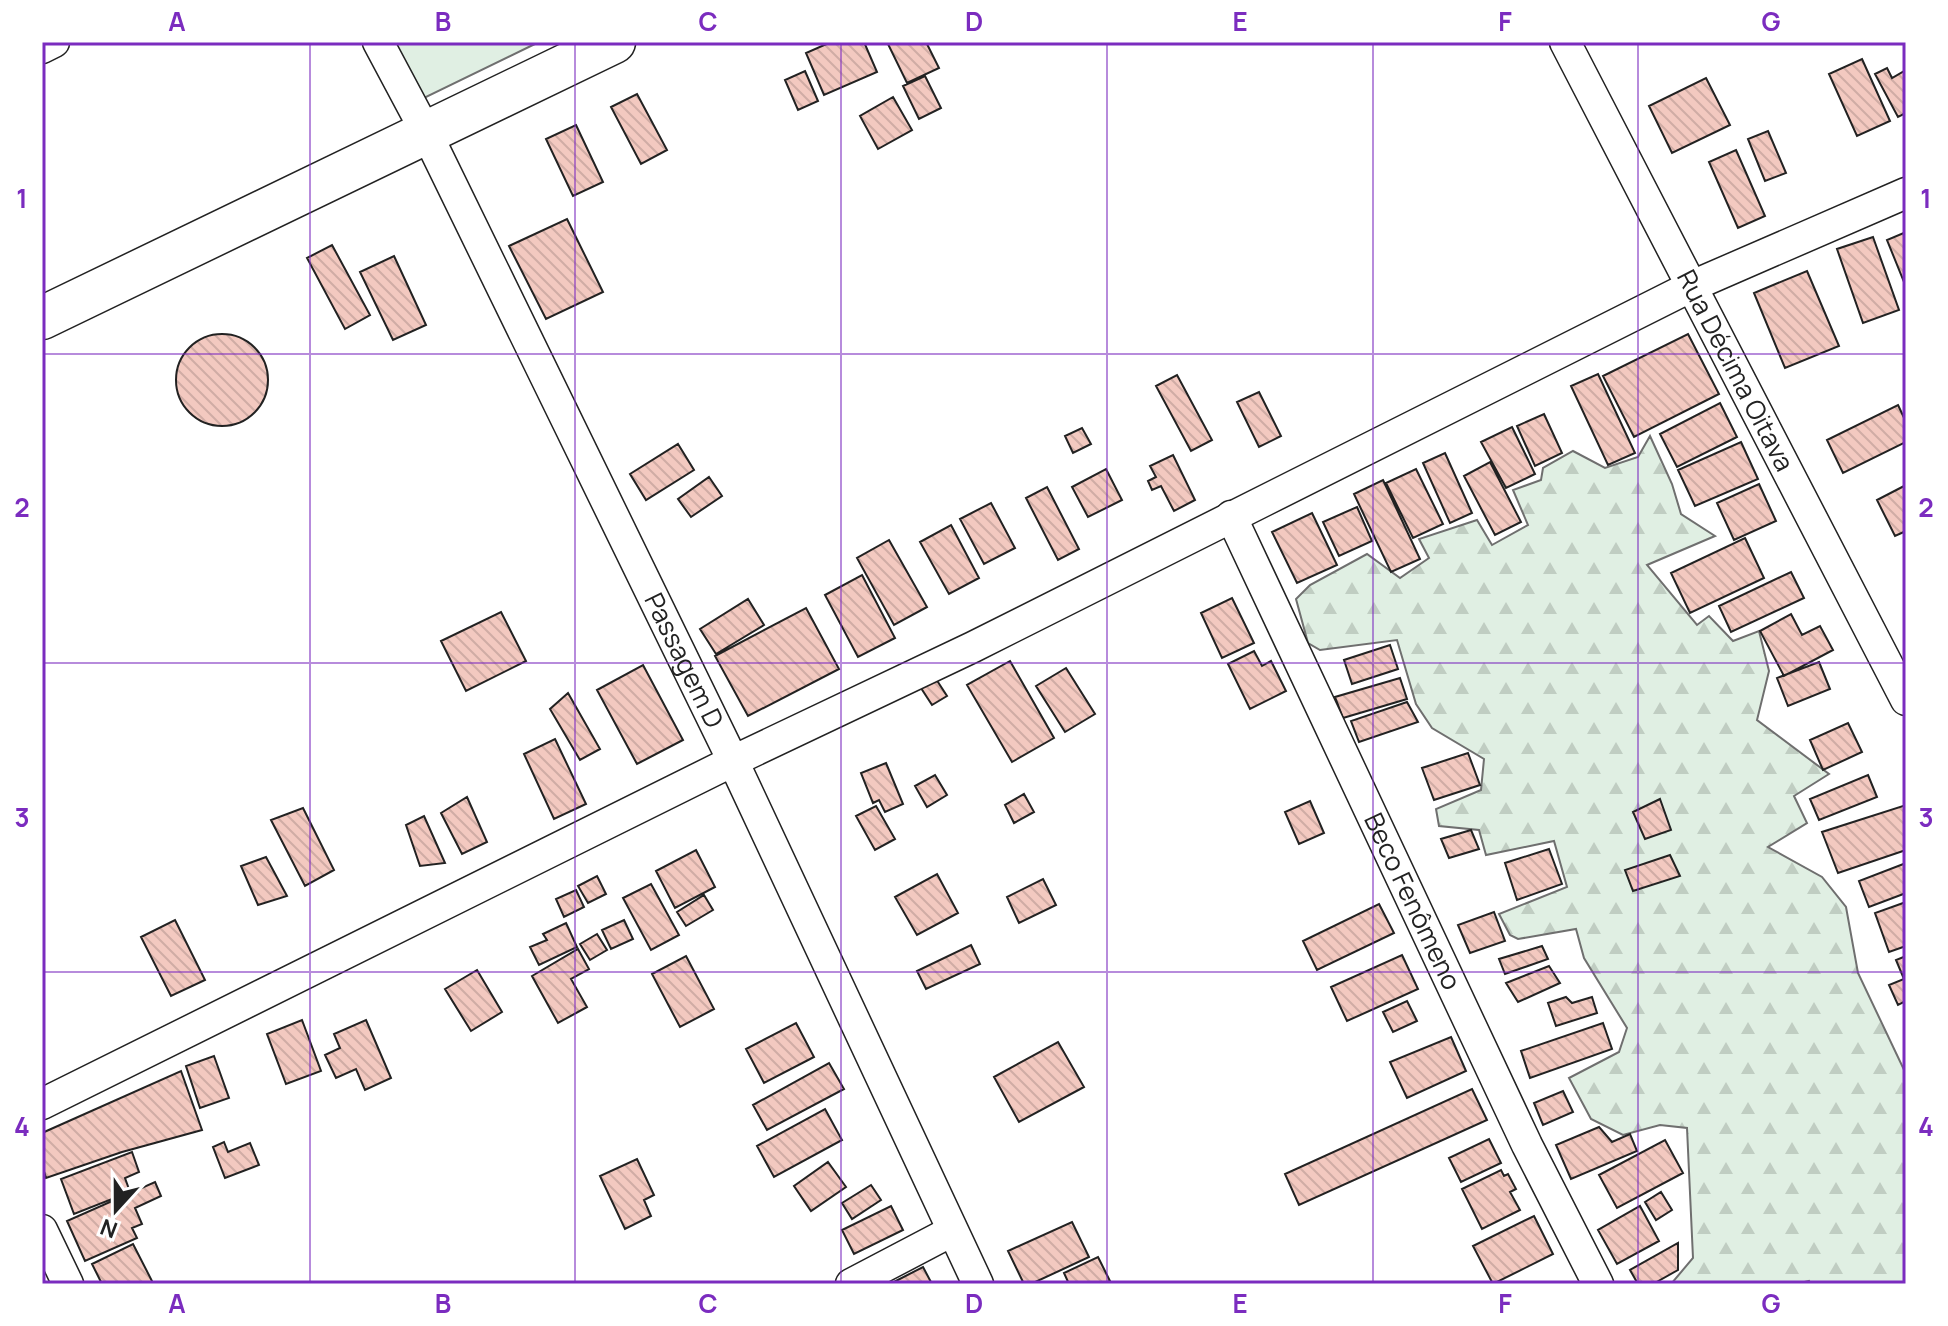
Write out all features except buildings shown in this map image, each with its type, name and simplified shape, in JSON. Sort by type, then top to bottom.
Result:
[{"type":"main road","points":[[42,318],[614,42]]},
{"type":"street","points":[[42,48],[54,42]]},
{"type":"street","name":"Passagem D","points":[[378,42],[427,134],[733,761],[978,1284]]},
{"type":"street","name":"Rua Décima Oitava","points":[[1565,42],[1906,700]]},
{"type":"street","points":[[42,1104],[733,761],[973,647],[1692,286],[1906,193]]},
{"type":"street","name":"Beco Fenômeno","points":[[1231,516],[1527,1145],[1598,1284]]},
{"type":"street","points":[[42,1230],[68,1284]]},
{"type":"street","points":[[851,1284],[952,1231]]},
{"type":"green space","points":[[393,42],[539,42],[422,99]]},
{"type":"green space","points":[[1650,436],[1672,484],[1681,514],[1715,536],[1647,565],[1697,625],[1709,616],[1733,641],[1759,631],[1769,671],[1757,720],[1829,774],[1794,796],[1807,823],[1768,847],[1822,877],[1846,907],[1858,973],[1906,1074],[1906,1284],[1811,1284],[1809,1281],[1796,1284],[1671,1284],[1693,1258],[1687,1128],[1660,1125],[1623,1135],[1591,1119],[1569,1078],[1619,1052],[1627,1028],[1584,958],[1576,929],[1518,939],[1510,935],[1499,914],[1567,887],[1554,841],[1486,855],[1479,830],[1439,826],[1436,809],[1481,790],[1484,759],[1432,728],[1416,704],[1397,640],[1320,650],[1308,643],[1296,599],[1310,585],[1367,554],[1400,578],[1429,558],[1419,539],[1477,520],[1492,545],[1528,525],[1513,490],[1541,480],[1543,468],[1573,451],[1605,468],[1638,457]]}]
